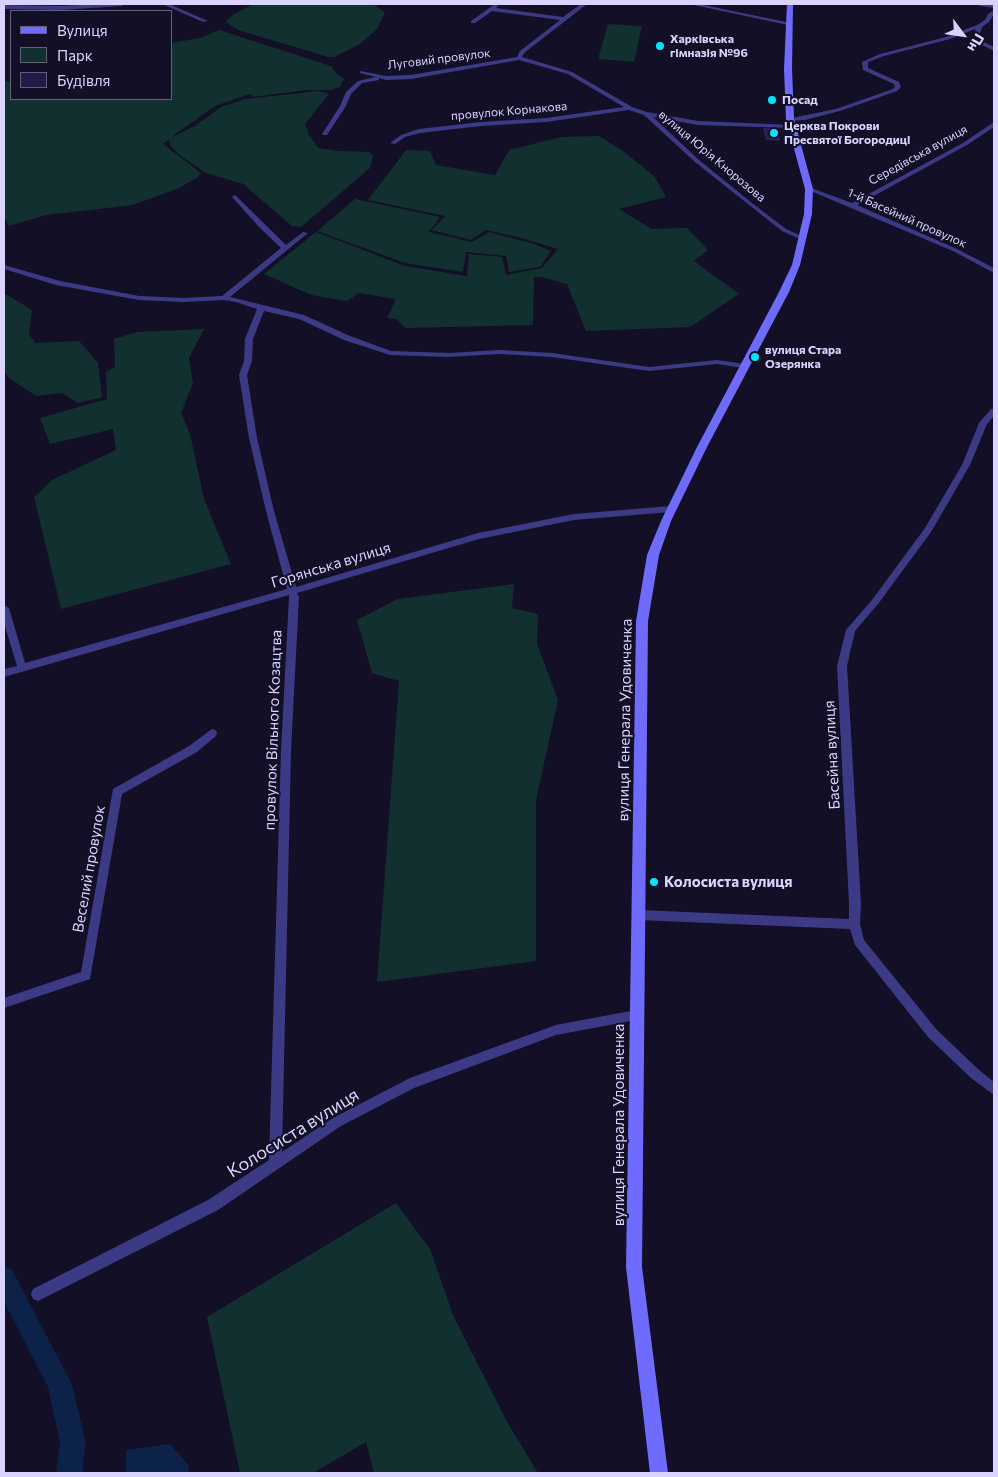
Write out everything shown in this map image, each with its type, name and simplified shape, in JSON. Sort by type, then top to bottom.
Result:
[{"type":"main road","name":"вулиця Генерала Удовиченка","points":[[659,1473],[634,1268],[642,621],[653,555],[671,509],[784,292],[796,265],[808,214],[809,189],[791,122],[788,23],[790,4]]},
{"type":"street","points":[[4,7],[60,8],[122,4]]},
{"type":"street","points":[[165,4],[205,21]]},
{"type":"street","points":[[473,22],[497,4]]},
{"type":"street","points":[[519,58],[522,52],[584,4]]},
{"type":"street","points":[[692,4],[788,23]]},
{"type":"street","points":[[982,4],[994,6]]},
{"type":"street","points":[[646,114],[698,123],[791,122],[838,110],[895,90],[898,87],[897,84],[865,69],[864,63],[866,61],[948,38],[979,26],[987,21],[992,14],[982,4]]},
{"type":"street","points":[[491,9],[563,19]]},
{"type":"street","points":[[979,26],[977,34],[982,43],[994,49]]},
{"type":"street","name":"Луговий провулок","points":[[362,72],[386,78],[463,68],[519,58]]},
{"type":"street","name":"вулиця Юрія Кнорозова","points":[[519,58],[570,73],[630,108],[646,114],[697,161],[750,204],[784,230],[802,238]]},
{"type":"street","points":[[326,134],[343,106],[348,93],[360,82],[386,78]]},
{"type":"street","name":"провулок Корнакова","points":[[393,144],[403,136],[418,131],[481,124],[546,120],[630,108]]},
{"type":"street","name":"Середівська вулиця","points":[[852,205],[965,144],[994,124]]},
{"type":"street","name":"1-й Басейний провулок","points":[[809,189],[852,205],[955,250],[994,271]]},
{"type":"street","points":[[235,197],[261,226],[285,248]]},
{"type":"street","points":[[224,298],[305,233]]},
{"type":"street","points":[[4,267],[59,283],[139,298],[183,300],[224,298],[302,317],[347,338],[390,353],[449,355],[499,352],[543,355],[649,369],[717,362],[744,366]]},
{"type":"street","name":"провулок Вільного Козацтва","points":[[261,308],[249,340],[248,361],[243,375],[253,438],[270,511],[294,597],[286,751],[275,1163]]},
{"type":"street","name":"Басейна вулиця","points":[[994,411],[983,423],[966,465],[928,530],[876,602],[851,630],[842,666],[855,904],[854,924],[859,942],[932,1033],[975,1074],[994,1089]]},
{"type":"street","name":"Горянська вулиця","points":[[4,673],[478,536],[574,517],[671,509]]},
{"type":"street","points":[[4,608],[22,668]]},
{"type":"street","name":"Веселий провулок","points":[[4,1004],[86,975],[117,792],[193,749],[212,733]]},
{"type":"street","points":[[639,916],[854,924]]},
{"type":"street","name":"Колосиста вулиця","points":[[38,1294],[213,1205],[337,1122],[410,1084],[556,1030],[636,1015]]},
{"type":"green space","points":[[253,4],[374,4],[385,13],[378,28],[360,44],[334,57],[328,57],[238,30],[226,22],[231,16]]},
{"type":"green space","points":[[608,24],[642,26],[634,62],[598,59]]},
{"type":"green space","points":[[219,30],[331,66],[344,79],[340,87],[331,90],[306,90],[253,97],[250,94],[215,106],[170,138],[195,126],[221,107],[245,99],[319,91],[329,94],[305,124],[309,135],[318,148],[369,152],[373,156],[370,168],[301,227],[292,226],[243,184],[206,173],[178,154],[170,145],[169,139],[163,144],[201,173],[198,177],[179,188],[133,205],[46,215],[9,226],[4,216],[4,81],[10,82],[10,100],[172,100],[172,43],[200,38]]},
{"type":"green space","points":[[599,136],[623,151],[654,176],[666,197],[619,209],[652,229],[687,228],[708,250],[694,261],[739,294],[690,327],[586,331],[567,284],[534,277],[533,325],[405,328],[397,319],[387,318],[396,299],[359,293],[347,301],[311,295],[264,274],[316,232],[405,266],[467,276],[469,254],[502,257],[506,275],[542,268],[558,249],[486,230],[471,240],[432,230],[445,216],[368,200],[406,150],[430,151],[436,165],[495,175],[509,150],[561,137]]},
{"type":"green space","points":[[355,199],[440,217],[429,232],[472,242],[489,232],[534,244],[551,251],[540,267],[509,272],[506,256],[466,252],[463,272],[405,263],[317,231]]},
{"type":"green space","points":[[4,293],[32,310],[29,334],[35,343],[79,341],[98,363],[102,397],[78,403],[62,393],[36,396],[9,378],[4,371]]},
{"type":"green space","points":[[204,329],[189,358],[193,383],[181,413],[190,434],[204,499],[231,564],[61,609],[34,497],[52,480],[116,450],[113,429],[50,444],[40,418],[107,399],[106,372],[115,367],[114,339],[137,332]]},
{"type":"green space","points":[[514,584],[512,608],[538,614],[537,644],[558,700],[536,800],[536,961],[377,982],[399,681],[372,673],[357,620],[398,599]]},
{"type":"green space","points":[[396,1203],[430,1249],[453,1315],[507,1422],[538,1473],[374,1473],[366,1442],[313,1473],[240,1473],[207,1317]]},
{"type":"water","points":[[170,1444],[188,1464],[189,1473],[126,1473],[126,1450]]},
{"type":"building","name":"Церква Покрови Пресвятої Богородиці","points":[[764,129],[777,129],[779,140],[767,139]]},
{"type":"waterway","points":[[4,1278],[60,1384],[73,1443],[69,1473]]},
{"type":"place","name":"Харківська гімназія №96","points":[[660,46]]},
{"type":"place","name":"Посад","points":[[772,100]]},
{"type":"place","name":"Церква Покрови Пресвятої Богородиці","points":[[774,133]]},
{"type":"place","name":"вулиця Стара Озерянка","points":[[755,357]]},
{"type":"place","name":"Колосиста вулиця","points":[[654,882]]}]
